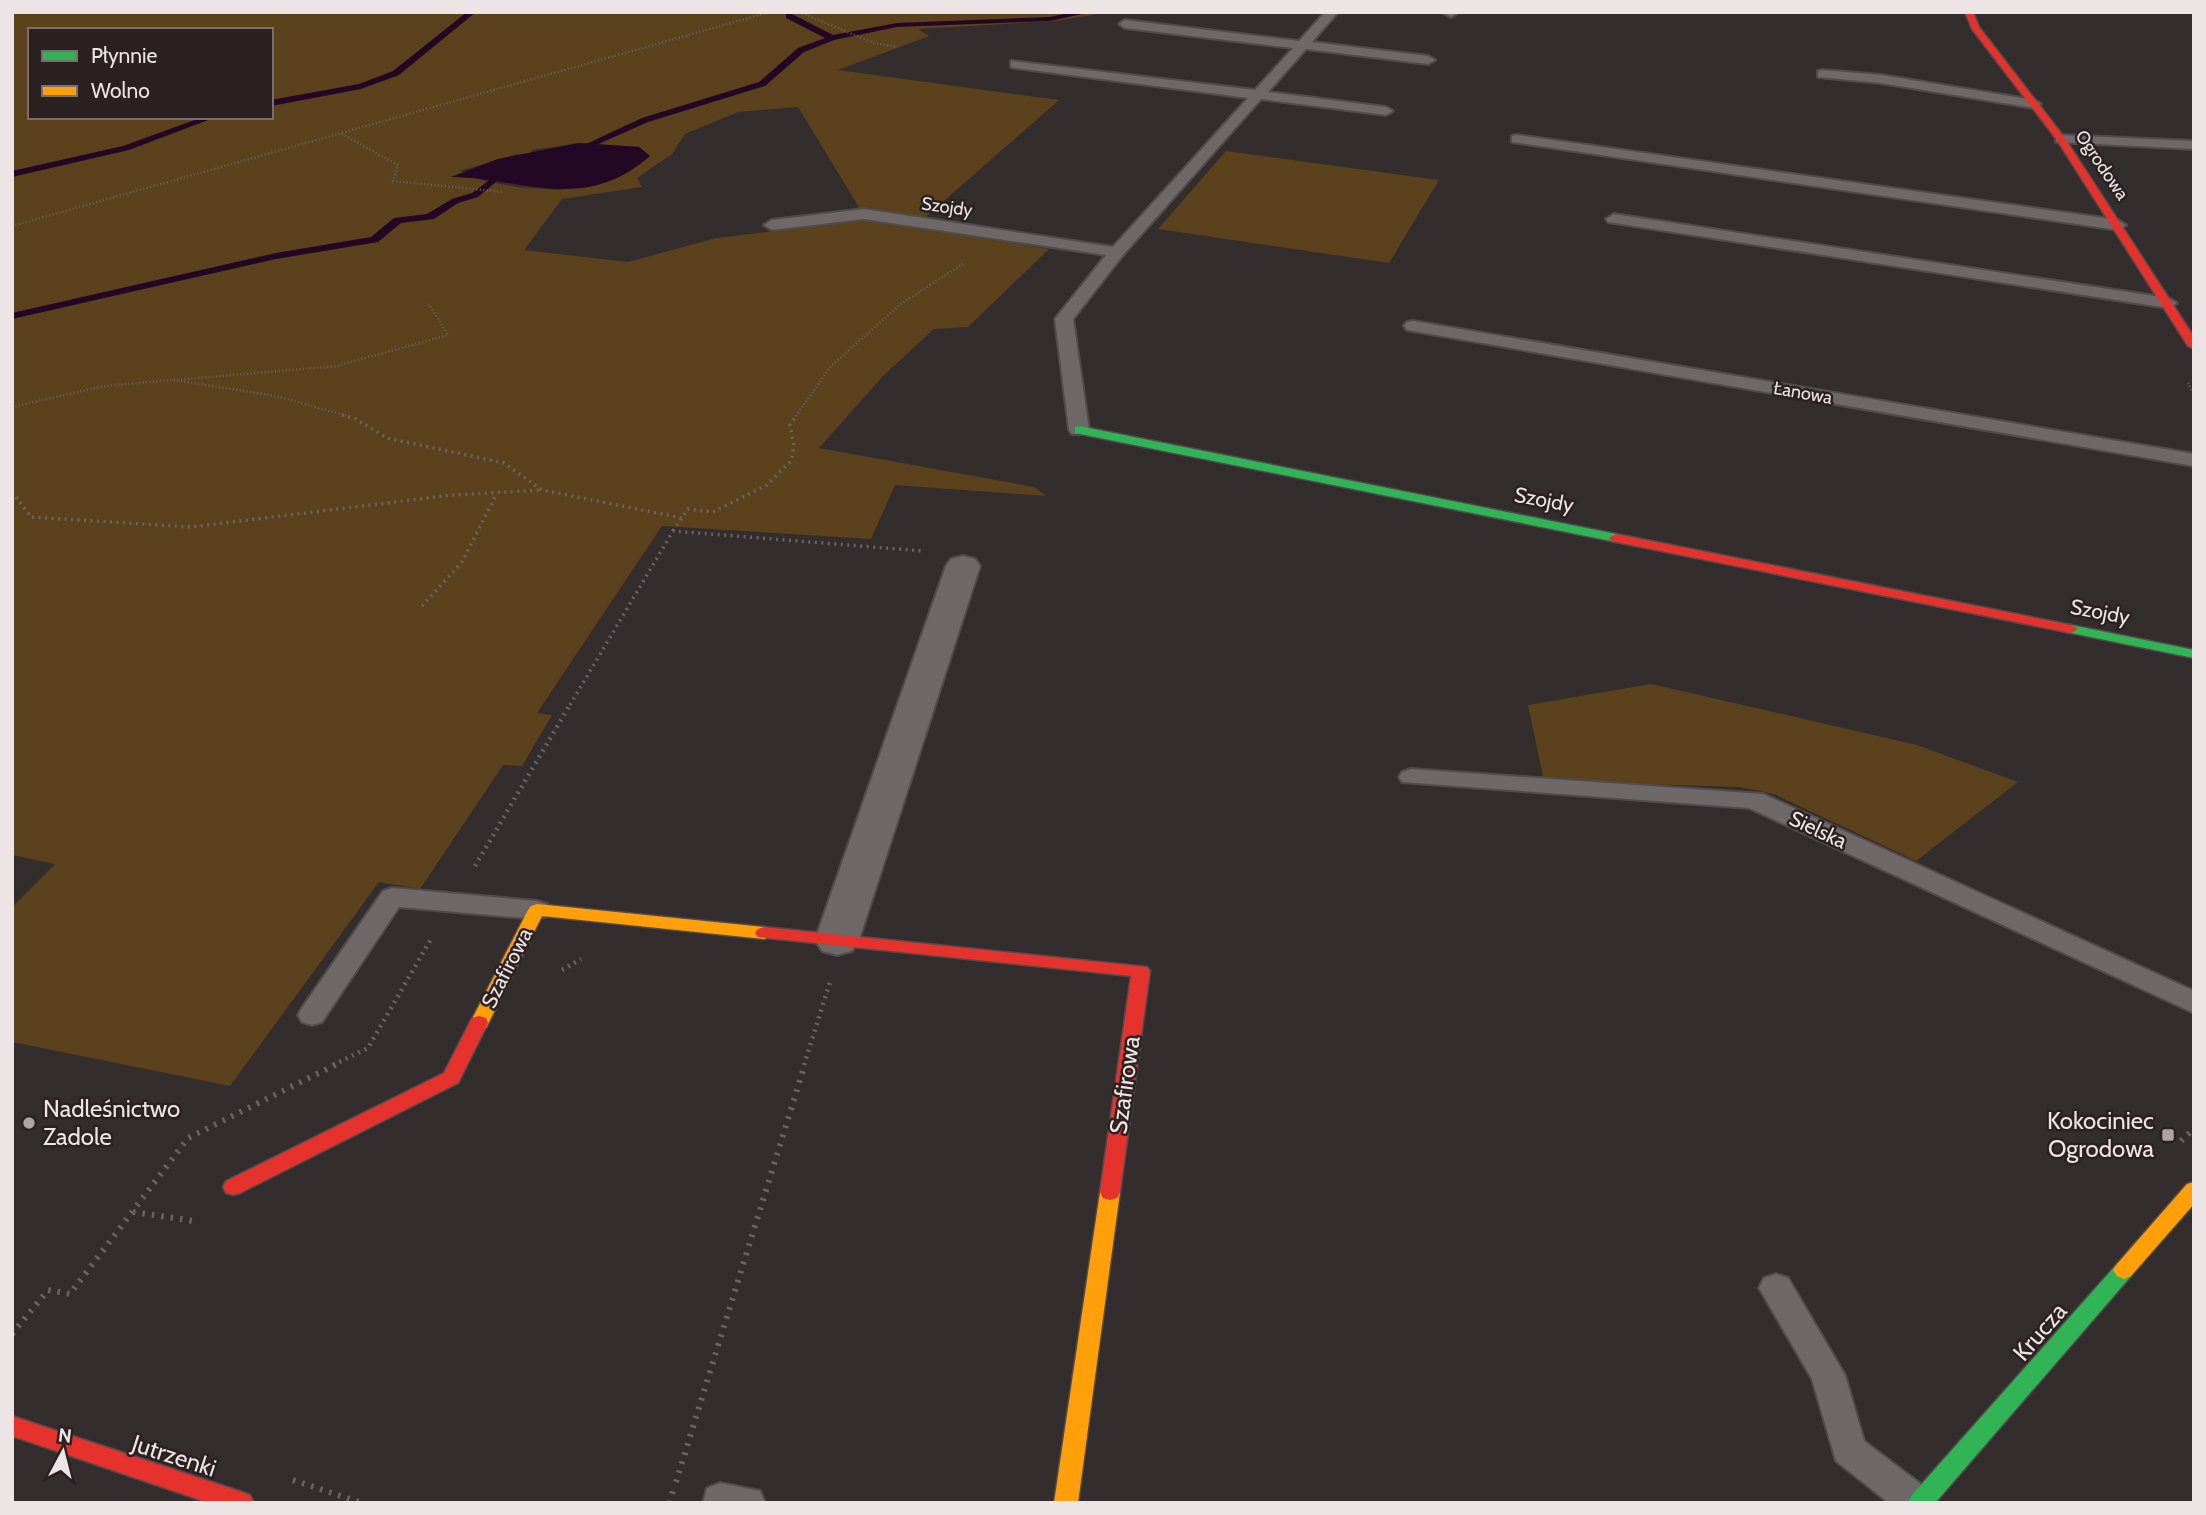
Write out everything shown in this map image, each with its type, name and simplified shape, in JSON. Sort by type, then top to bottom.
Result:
[{"type":"street","name":"Ogrodowa","points":[[1969,12],[1975,27],[2061,139],[2194,346]]},
{"type":"street","name":"Szojdy","points":[[1079,430],[2194,654]]},
{"type":"street","points":[[835,956],[963,566]]},
{"type":"street","name":"Szafirowa","points":[[233,1187],[451,1078],[537,910],[835,956],[1141,971],[1066,1503]]},
{"type":"street","name":"Krucza","points":[[1918,1503],[2194,1190]]},
{"type":"street","name":"Jutrzenki","points":[[12,1426],[242,1503]]},
{"type":"lane","name":"Szojdy","points":[[1079,430],[1064,319],[1116,251],[1332,12]]},
{"type":"lane","points":[[1125,24],[1428,60]]},
{"type":"lane","points":[[1016,64],[1386,111]]},
{"type":"lane","points":[[1823,74],[1881,79],[2034,104]]},
{"type":"lane","points":[[1517,139],[2118,225]]},
{"type":"lane","points":[[2061,139],[2194,145]]},
{"type":"lane","name":"Szojdy","points":[[772,225],[864,214],[1116,251]]},
{"type":"lane","points":[[1614,219],[2168,303]]},
{"type":"lane","name":"Łanowa","points":[[1413,326],[2194,460]]},
{"type":"lane","name":"Sielska","points":[[1411,777],[1754,800],[2194,1003]]},
{"type":"lane","points":[[312,1015],[392,897],[537,910]]},
{"type":"lane","points":[[1776,1288],[1828,1375],[1849,1450],[1918,1503]]},
{"type":"path","points":[[12,226],[770,12]]},
{"type":"path","points":[[799,12],[832,28],[897,47]]},
{"type":"path","points":[[342,134],[398,165],[393,181],[449,185],[489,193],[503,192]]},
{"type":"path","points":[[673,531],[688,509],[713,512],[767,485],[791,461],[794,446],[790,425],[831,366],[902,303],[1007,235]]},
{"type":"path","points":[[12,407],[104,386],[337,366],[448,335],[429,304]]},
{"type":"path","points":[[174,380],[276,396],[354,418],[387,439],[505,463],[542,491]]},
{"type":"path","points":[[12,492],[31,517],[191,527],[452,495],[542,491],[682,518]]},
{"type":"path","points":[[422,606],[462,562],[496,495]]},
{"type":"path","points":[[552,976],[588,955]]},
{"type":"path","points":[[670,1503],[835,956]]},
{"type":"path","points":[[132,1212],[197,1221]]},
{"type":"shaded area","points":[[12,12],[1110,12],[1056,21],[918,29],[929,36],[838,70],[1059,100],[922,220],[860,209],[798,107],[738,112],[685,134],[672,154],[637,178],[642,187],[562,199],[524,250],[628,262],[716,238],[867,220],[1049,249],[968,327],[934,329],[884,375],[819,448],[1034,487],[1046,496],[895,485],[871,539],[662,526],[537,713],[552,715],[522,766],[503,765],[420,889],[379,882],[230,1086],[12,1042],[12,907],[55,864],[12,855]],"holes":[[[579,143],[639,147],[598,185],[557,190],[517,187],[485,181],[460,171],[517,154],[530,155],[532,150]]]},
{"type":"shaded area","points":[[579,143],[639,147],[650,156],[625,174],[601,184],[577,188],[553,189],[451,177],[498,159]]},
{"type":"shaded area","points":[[1226,151],[1439,180],[1389,263],[1158,229]]},
{"type":"shaded area","points":[[1651,684],[1917,745],[2018,782],[1916,861],[1774,794],[1739,787],[1544,781],[1528,705]]},
{"type":"waterway","points":[[273,103],[361,86],[396,73],[472,12]]},
{"type":"waterway","points":[[832,38],[897,25],[1050,19],[1087,12]]},
{"type":"waterway","points":[[789,16],[832,38]]},
{"type":"waterway","points":[[589,145],[645,120],[762,84],[801,50],[832,38]]},
{"type":"waterway","points":[[12,174],[126,148],[206,119]]},
{"type":"waterway","points":[[12,316],[276,256],[374,240],[398,220],[430,217],[455,201],[475,195],[491,182]]},
{"type":"traffic: fast","points":[[1079,430],[1616,538]]},
{"type":"traffic: fast","points":[[2071,629],[2194,654]]},
{"type":"traffic: fast","points":[[1920,1503],[2124,1270]]},
{"type":"traffic: slow","points":[[479,1023],[537,910],[764,933]]},
{"type":"traffic: slow","points":[[2124,1270],[2194,1190]]},
{"type":"traffic: slow","points":[[1066,1503],[1110,1192]]},
{"type":"traffic: jam","points":[[1969,12],[1975,27],[2061,139],[2194,346]]},
{"type":"traffic: jam","points":[[1616,538],[2071,629]]},
{"type":"traffic: jam","points":[[764,933],[1141,971],[1110,1192]]},
{"type":"traffic: jam","points":[[233,1187],[451,1078],[479,1023]]},
{"type":"traffic: jam","points":[[12,1426],[242,1503]]},
{"type":"place","name":"Nadleśnictwo Zadole","points":[[29,1123]]},
{"type":"place","name":"Kokociniec Ogrodowa","points":[[2168,1135]]}]
